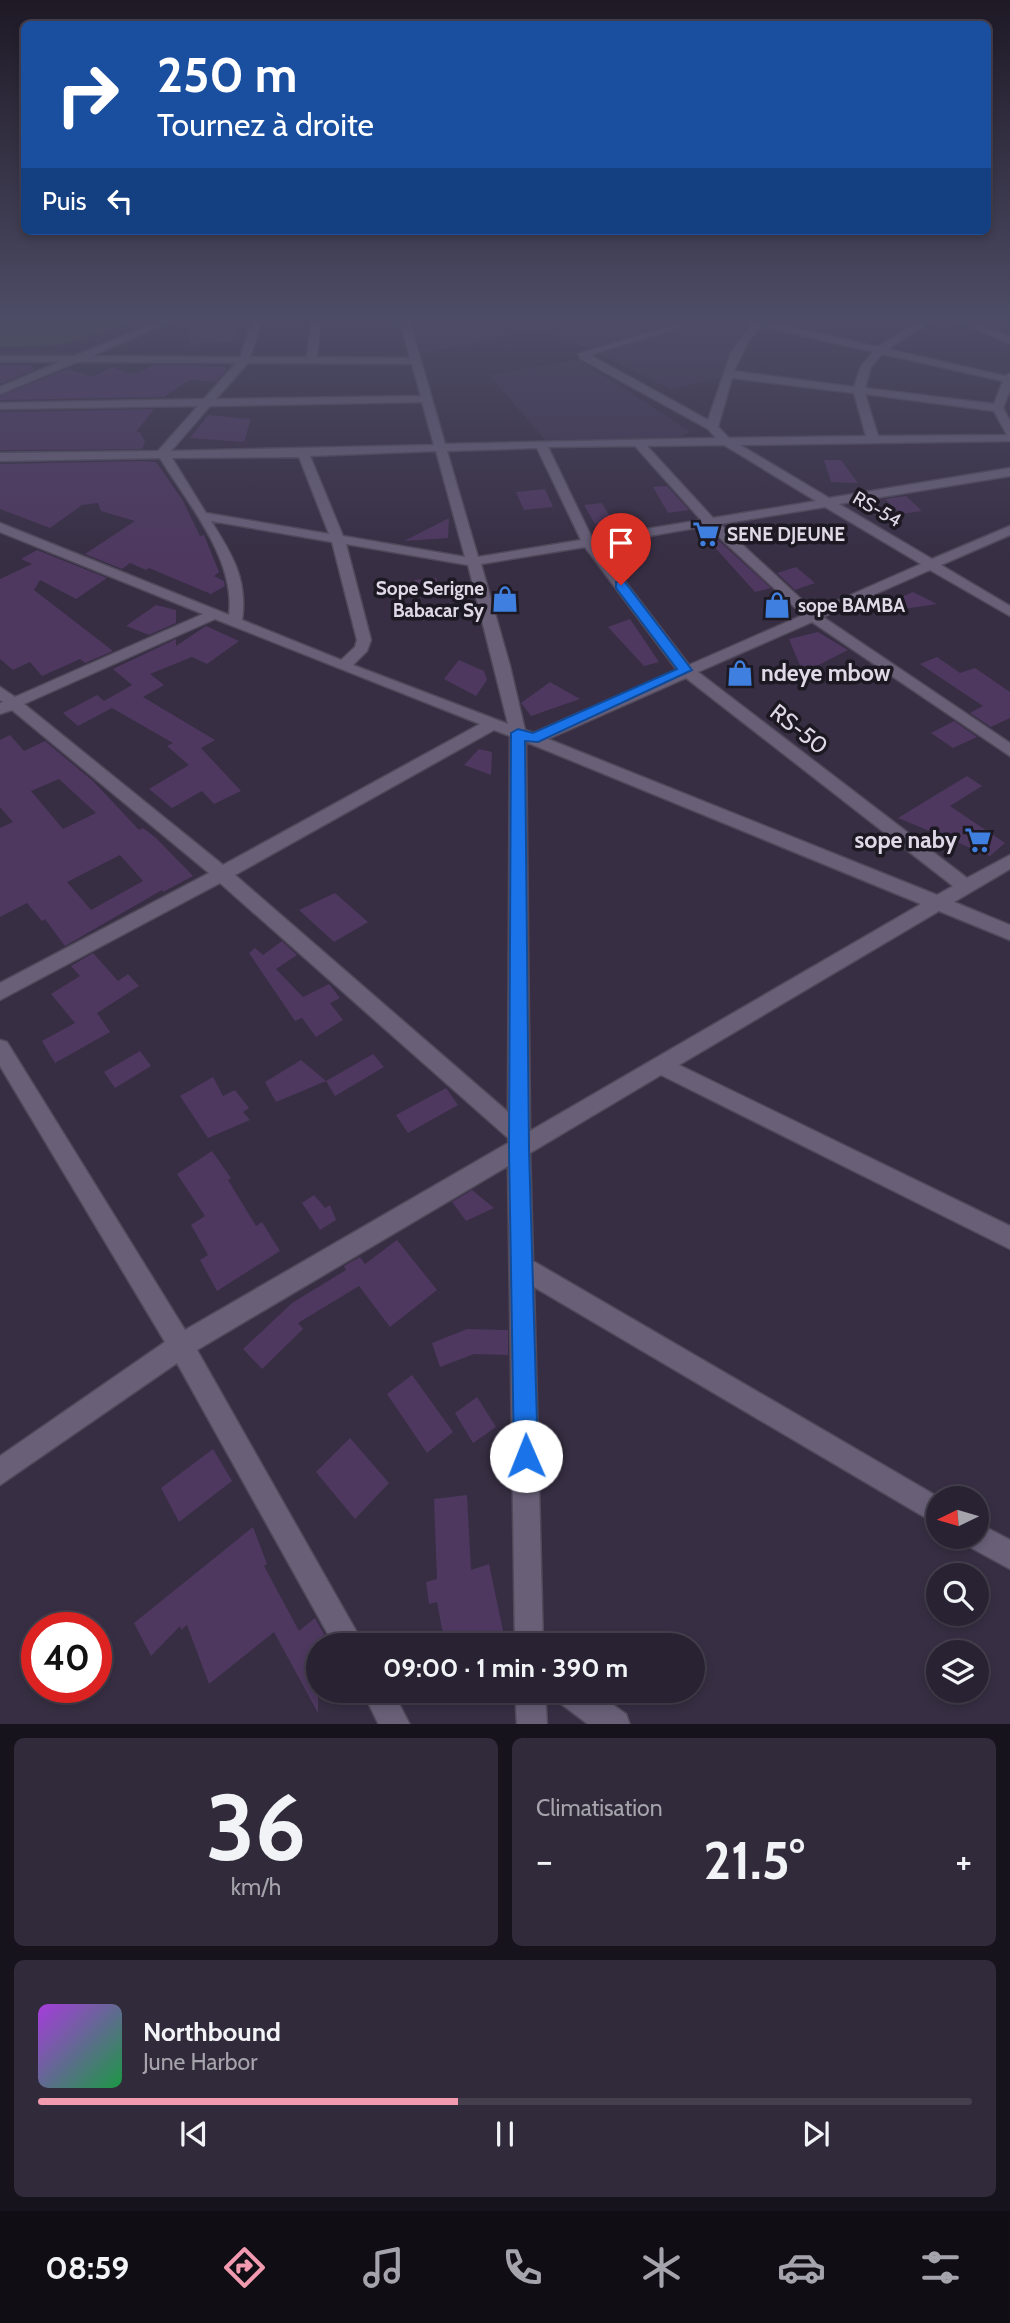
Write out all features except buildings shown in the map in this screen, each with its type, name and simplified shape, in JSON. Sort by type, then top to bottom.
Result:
[{"type":"street","points":[[163,453],[210,399]]},
{"type":"street","points":[[0,406],[393,399]]},
{"type":"street","points":[[426,399],[471,562],[526,736],[519,1141],[529,1633]]},
{"type":"street","name":"RS-54","points":[[662,399],[712,427],[725,441],[1010,612]]},
{"type":"street","points":[[712,427],[721,399]]},
{"type":"street","points":[[861,399],[873,439]]},
{"type":"street","points":[[928,399],[998,408]]},
{"type":"street","points":[[1001,399],[998,408],[1010,432]]},
{"type":"street","points":[[0,457],[303,453],[541,444],[640,445],[725,441],[1010,438]]},
{"type":"street","name":"RS-50","points":[[541,444],[588,542],[685,670],[966,886]]},
{"type":"street","points":[[640,445],[710,522],[812,616],[1010,751]]},
{"type":"street","points":[[163,453],[230,562],[237,580],[239,600],[235,620]]},
{"type":"street","points":[[303,453],[338,540],[364,640],[362,648],[343,666]]},
{"type":"street","points":[[202,516],[471,562],[1010,472]]},
{"type":"street","points":[[0,527],[343,666],[494,723],[1010,933]]},
{"type":"street","points":[[526,736],[1010,530]]},
{"type":"street","points":[[217,613],[4,702],[222,874],[519,1141]]},
{"type":"street","points":[[0,992],[222,874],[494,723]]},
{"type":"street","points":[[0,1472],[181,1346],[519,1141],[660,1065],[1010,861]]},
{"type":"street","points":[[0,1048],[181,1346],[343,1633]]},
{"type":"street","points":[[660,1065],[1010,1238]]},
{"type":"street","points":[[523,1268],[926,1505]]},
{"type":"street","points":[[989,1543],[1010,1555]]},
{"type":"street","points":[[383,1703],[395,1724]]},
{"type":"street","points":[[531,1703],[532,1724]]},
{"type":"street","points":[[585,1703],[615,1724]]},
{"type":"shaded area","points":[[510,399],[641,399],[690,431],[680,438],[545,440]]},
{"type":"place","name":"SENE DJEUNE","points":[[706,534]]},
{"type":"place","name":"Sope Serigne Babacar Sy","points":[[505,599]]},
{"type":"place","name":"sope BAMBA","points":[[777,605]]},
{"type":"place","name":"ndeye mbow","points":[[740,673]]},
{"type":"place","name":"sope naby","points":[[978,840]]},
{"type":"route","points":[[526,1456],[519,1149],[518,733],[533,739],[685,670],[621,585]]}]
